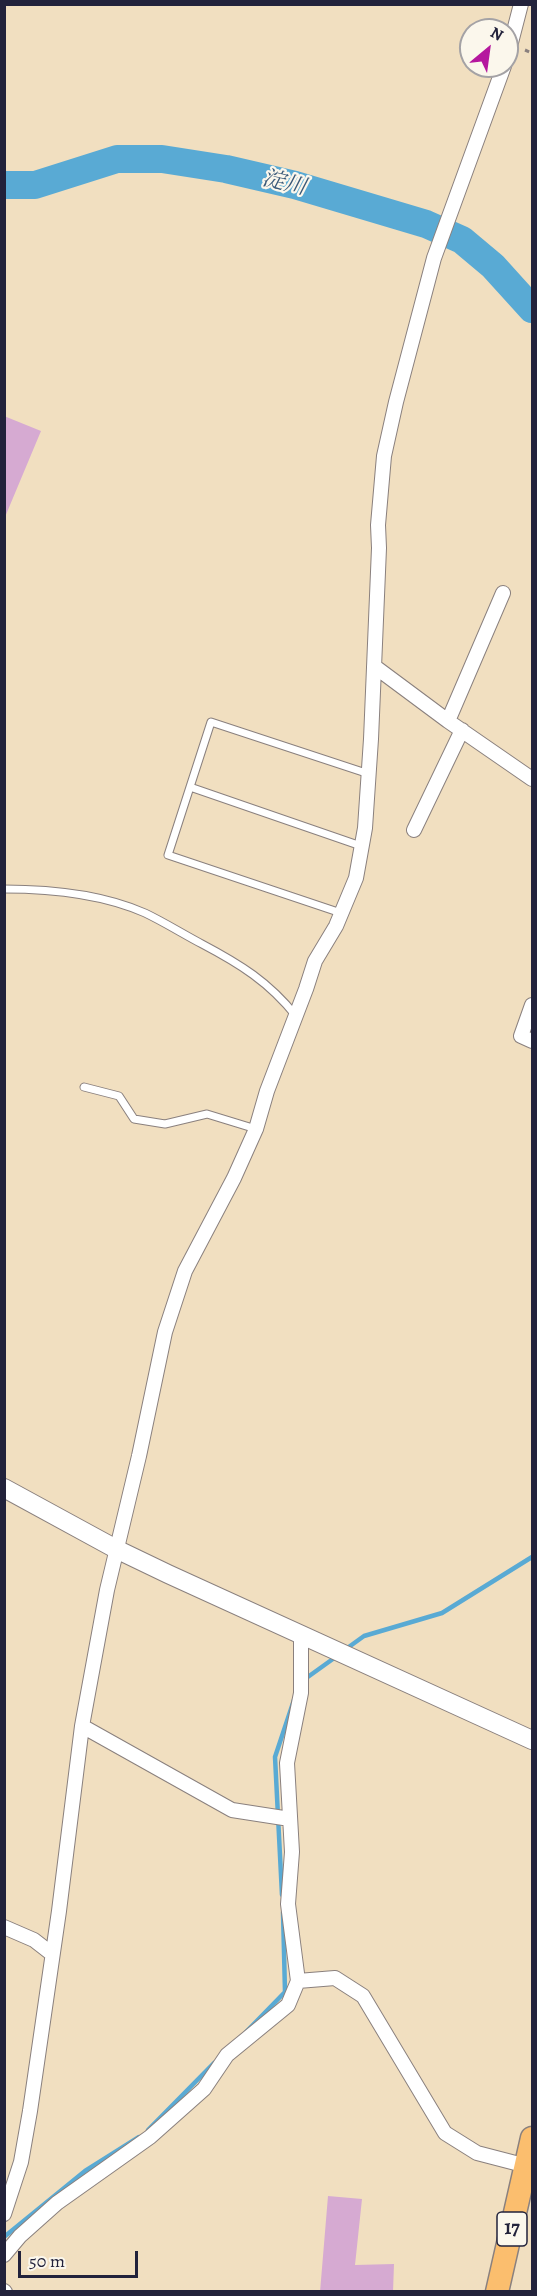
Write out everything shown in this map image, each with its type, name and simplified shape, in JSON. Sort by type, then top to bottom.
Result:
[{"type":"main road","name":"17","points":[[497,2292],[532,2138]]},
{"type":"street","points":[[4,2214],[21,2162],[52,1954],[82,1726],[116,1549],[139,1456],[165,1332],[185,1271],[234,1178],[256,1129],[267,1091],[315,961],[336,926],[356,878],[369,774],[379,548],[378,525],[384,456],[434,258],[500,78]]},
{"type":"street","points":[[448,721],[503,593]]},
{"type":"street","points":[[374,666],[448,721],[532,778]]},
{"type":"street","points":[[414,830],[462,730]]},
{"type":"street","points":[[532,1005],[521,1036],[532,1041]]},
{"type":"street","points":[[4,1488],[116,1549],[532,1740]]},
{"type":"street","points":[[4,2255],[20,2236],[57,2203],[150,2137],[204,2089],[227,2055],[288,2005],[298,1981],[288,1904],[292,1852],[287,1763],[301,1693],[300,1634]]},
{"type":"street","points":[[82,1726],[232,1810],[290,1819]]},
{"type":"street","points":[[4,1927],[34,1940],[52,1954]]},
{"type":"street","points":[[298,1981],[335,1978],[363,1996],[445,2133],[477,2153],[527,2166]]},
{"type":"lane","points":[[341,913],[168,855],[211,722],[369,774]]},
{"type":"lane","points":[[190,787],[361,846]]},
{"type":"lane","points":[[4,890],[33,889],[76,895],[109,901],[145,913],[245,967],[284,1001],[296,1016]]},
{"type":"lane","points":[[84,1087],[119,1096],[134,1119],[165,1124],[207,1114],[256,1129]]},
{"type":"building","points":[[4,416],[41,431],[5,517],[4,517]]},
{"type":"building","points":[[328,2196],[362,2199],[355,2265],[394,2264],[393,2292],[320,2292]]},
{"type":"waterway","name":"淀川","points":[[4,185],[35,185],[117,159],[162,159],[226,169],[295,185],[426,224],[462,240],[493,266],[532,309]]},
{"type":"waterway","points":[[346,1649],[364,1636],[442,1613],[532,1557]]},
{"type":"waterway","points":[[305,1679],[337,1656]]},
{"type":"waterway","points":[[282,1895],[275,1757],[294,1700]]},
{"type":"waterway","points":[[246,2032],[285,1992],[283,1912]]},
{"type":"waterway","points":[[148,2130],[214,2063]]},
{"type":"waterway","points":[[4,2237],[85,2171],[139,2137]]}]
